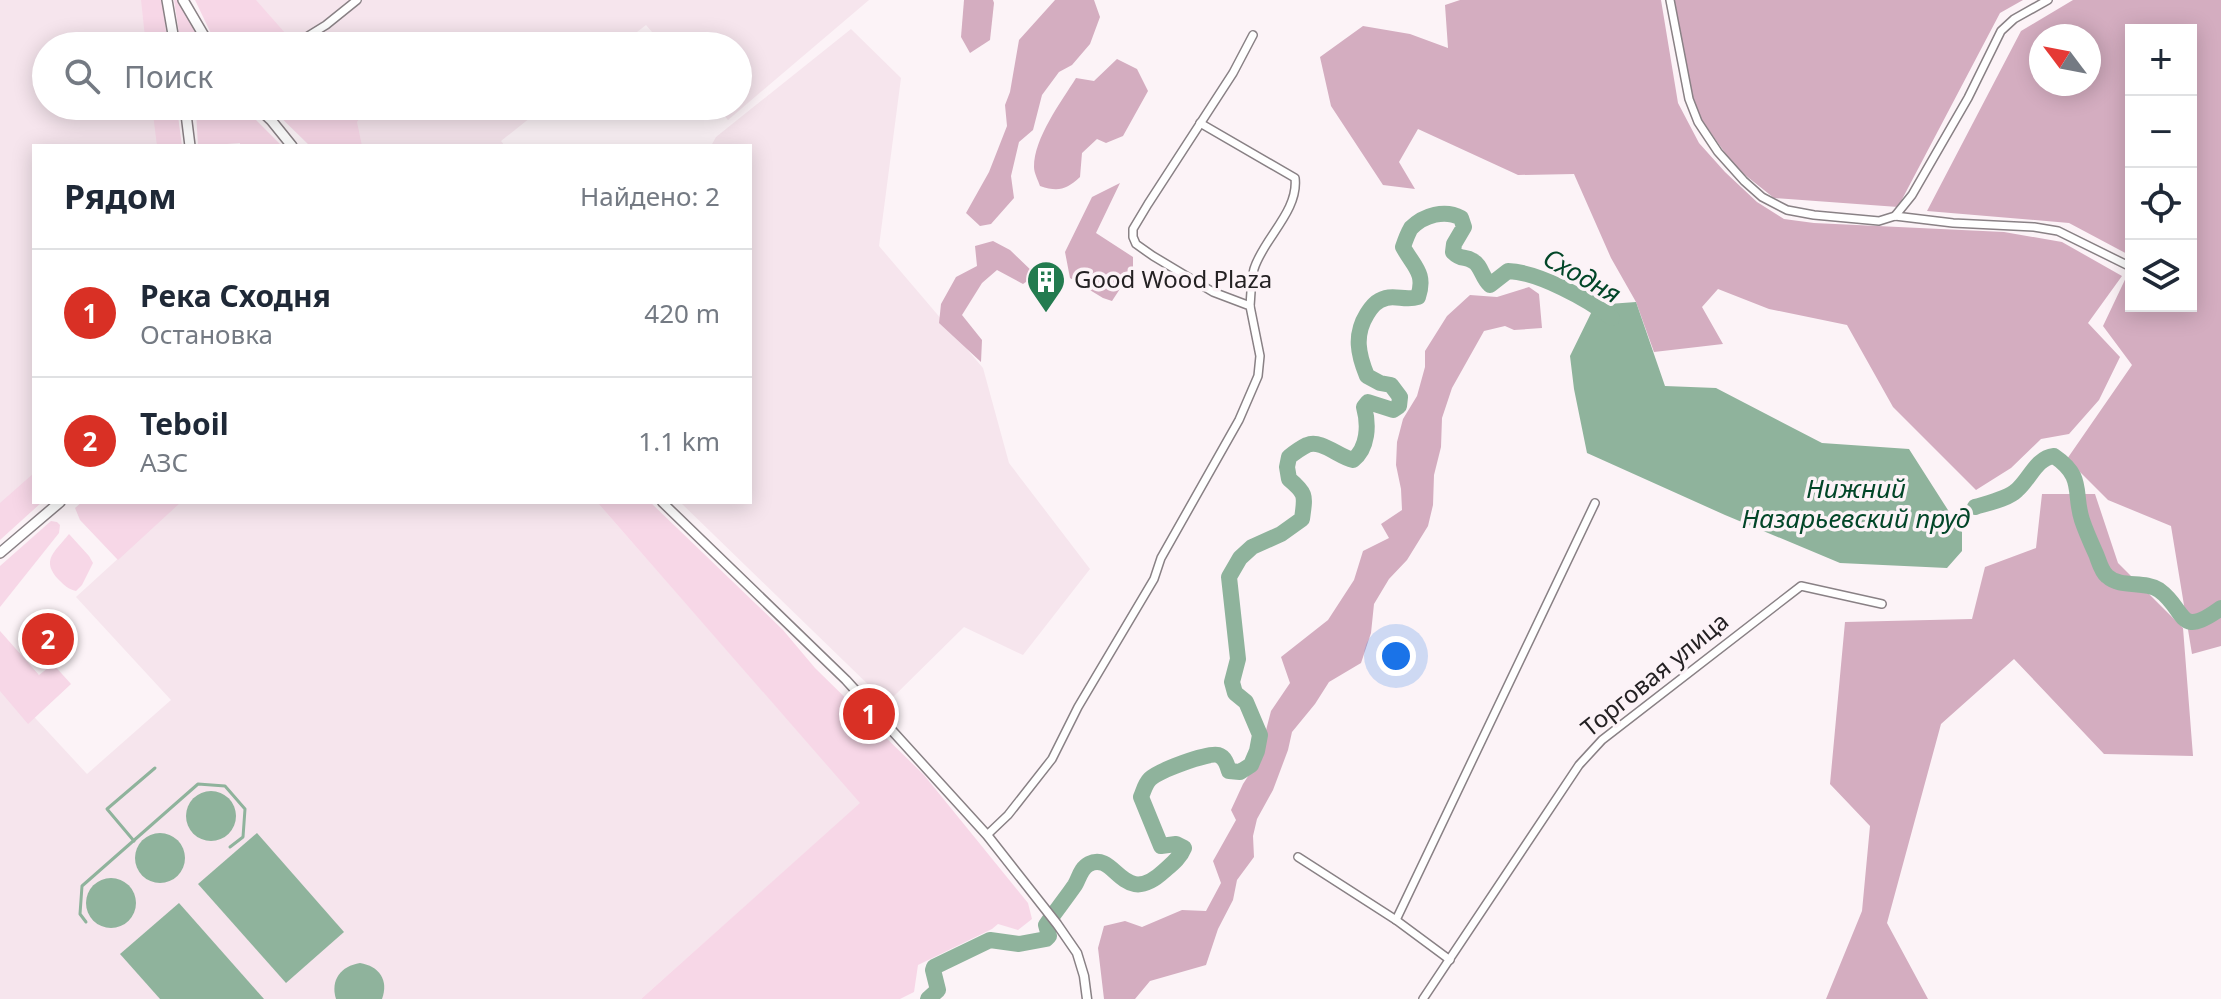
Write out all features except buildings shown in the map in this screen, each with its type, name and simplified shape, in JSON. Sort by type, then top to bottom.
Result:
[{"type":"main road","points":[[167,0],[173,32]]},
{"type":"main road","points":[[183,0],[202,32]]},
{"type":"main road","points":[[187,120],[190,144]]},
{"type":"main road","points":[[271,120],[290,144]]},
{"type":"main road","points":[[0,553],[58,504]]},
{"type":"street","points":[[315,32],[357,0]]},
{"type":"street","points":[[1670,0],[1689,99],[1698,122],[1718,152],[1762,197],[1787,210],[1879,221],[1895,216],[2058,231],[2125,264]]},
{"type":"street","points":[[1895,216],[1912,195],[1968,98],[2001,31],[2014,19],[2048,0]]},
{"type":"street","points":[[1250,306],[1213,292],[1145,250],[1136,244],[1133,229],[1233,73],[1253,35]]},
{"type":"street","points":[[987,835],[1008,815],[1052,759],[1078,707],[1154,579],[1161,558],[1239,420],[1258,376],[1260,356],[1250,306],[1254,268],[1284,217],[1296,190],[1295,178],[1200,123]]},
{"type":"street","points":[[1396,920],[1595,503]]},
{"type":"street","points":[[664,504],[846,680],[987,835],[1077,953],[1087,999]]},
{"type":"street","name":"Торговая улица","points":[[1423,999],[1579,765],[1602,740],[1801,586],[1882,604]]},
{"type":"street","points":[[1298,857],[1396,920],[1450,960]]},
{"type":"shaded area","points":[[0,0],[156,0],[161,32],[32,32],[32,120],[172,120],[175,144],[32,144],[32,494],[0,524]]},
{"type":"shaded area","points":[[141,0],[162,0],[166,32],[144,32]]},
{"type":"shaded area","points":[[174,0],[179,0],[198,32],[179,32]]},
{"type":"shaded area","points":[[195,0],[256,0],[284,32],[210,32]]},
{"type":"shaded area","points":[[241,0],[869,0],[752,100],[752,32],[652,32],[646,25],[637,32],[267,32]]},
{"type":"shaded area","points":[[964,0],[993,0],[994,3],[990,40],[970,53],[961,37]]},
{"type":"shaded area","points":[[1055,0],[1094,0],[1100,17],[1090,44],[1072,65],[1059,72],[1042,95],[1033,130],[1019,142],[1011,176],[1014,198],[991,224],[980,226],[966,213],[989,172],[1007,126],[1005,105],[1019,40]]},
{"type":"shaded area","points":[[1460,0],[1661,0],[1678,103],[1699,143],[1757,202],[1784,219],[2004,232],[2062,242],[2122,276],[2088,323],[2120,357],[2099,400],[2069,434],[2041,439],[2011,468],[1976,490],[1893,407],[1847,325],[1769,309],[1718,289],[1702,307],[1723,344],[1654,352],[1636,302],[1611,258],[1574,174],[1518,175],[1418,129],[1399,162],[1415,189],[1383,185],[1331,106],[1320,57],[1363,26],[1410,34],[1448,48],[1445,5]]},
{"type":"shaded area","points":[[1673,0],[2023,0],[2000,13],[1898,207],[1774,198],[1735,167],[1694,109]]},
{"type":"shaded area","points":[[2073,0],[2221,0],[2221,646],[2192,654],[2171,526],[2108,500],[2067,459],[2132,365],[2103,326],[2125,280],[2125,312],[2197,312],[2197,24],[2125,24],[2125,253],[2069,223],[1927,211],[2021,31],[2029,26],[2029,96],[2101,96],[2101,24],[2033,24]]},
{"type":"shaded area","points":[[851,29],[901,78],[879,246],[983,368],[1009,463],[1090,569],[1023,655],[964,627],[892,698],[880,696],[682,504],[752,504],[752,144],[712,144],[737,120],[752,120],[752,108]]},
{"type":"shaded area","points":[[1117,59],[1137,69],[1148,91],[1123,136],[1106,143],[1097,139],[1082,153],[1080,177],[1070,185],[1062,189],[1040,186],[1034,169],[1035,156],[1043,132],[1056,109],[1076,78],[1094,81]]},
{"type":"shaded area","points":[[154,120],[179,120],[182,144],[157,144]]},
{"type":"shaded area","points":[[197,120],[256,120],[280,144],[240,143],[198,144]]},
{"type":"shaded area","points":[[283,120],[358,120],[362,144],[308,144]]},
{"type":"shaded area","points":[[336,120],[527,120],[501,141],[503,144],[354,144]]},
{"type":"shaded area","points":[[1120,183],[1096,233],[1133,257],[1133,269],[1112,301],[1070,278],[1065,252],[1092,197]]},
{"type":"shaded area","points":[[993,241],[1010,250],[1036,275],[1023,284],[997,270],[982,283],[962,315],[982,340],[981,362],[939,323],[941,304],[956,277],[977,266],[975,246]]},
{"type":"shaded area","points":[[1529,287],[1539,294],[1542,328],[1514,330],[1505,326],[1484,331],[1452,388],[1442,418],[1441,447],[1428,526],[1374,604],[1371,633],[1361,663],[1329,682],[1292,732],[1273,790],[1257,819],[1253,836],[1254,857],[1237,880],[1233,900],[1218,929],[1206,965],[1150,981],[1135,999],[1104,999],[1098,948],[1104,926],[1125,921],[1142,927],[1182,910],[1206,911],[1221,883],[1213,861],[1236,820],[1231,810],[1258,761],[1271,711],[1290,683],[1281,657],[1328,620],[1354,580],[1363,551],[1389,538],[1381,524],[1402,510],[1396,465],[1397,442],[1403,419],[1417,396],[1425,367],[1425,351],[1447,316],[1470,295],[1497,297]]},
{"type":"shaded area","points":[[32,475],[32,504],[40,504],[0,540],[0,503]]},
{"type":"shaded area","points":[[2042,494],[2095,494],[2118,563],[2183,628],[2193,756],[2104,754],[2014,659],[1941,724],[1887,923],[1928,999],[1826,999],[1862,911],[1870,826],[1830,784],[1845,622],[1972,619],[1985,567],[2036,548]]},
{"type":"shaded area","points":[[80,504],[179,504],[118,560],[80,520],[75,508]]},
{"type":"shaded area","points":[[178,504],[599,504],[861,803],[641,999],[0,999],[0,680],[87,774],[171,700],[76,597]]},
{"type":"shaded area","points":[[599,504],[652,504],[783,630],[815,668],[924,775],[1028,903],[1032,919],[1018,930],[998,924],[918,965],[914,992],[900,999],[641,999],[860,803]]},
{"type":"shaded area","points":[[51,521],[60,525],[59,533],[0,607],[0,566]]},
{"type":"shaded area","points":[[69,534],[93,563],[76,591],[63,584],[53,573],[50,561]]},
{"type":"shaded area","points":[[0,631],[39,675],[53,664],[71,684],[28,724],[0,691]]},
{"type":"water","name":"Нижний Назарьевский пруд","points":[[1636,302],[1665,386],[1716,388],[1822,443],[1909,449],[1962,532],[1962,551],[1947,568],[1840,563],[1587,453],[1570,356],[1595,305]]},
{"type":"water","points":[[211,791],[229,798],[236,816],[229,834],[211,841],[193,834],[186,816],[193,798]]},
{"type":"water","points":[[160,833],[178,840],[185,858],[178,876],[160,883],[142,876],[135,858],[142,840]]},
{"type":"water","points":[[257,833],[344,932],[286,983],[198,884]]},
{"type":"water","points":[[111,878],[129,885],[136,903],[129,921],[111,928],[93,921],[86,903],[93,885]]},
{"type":"water","points":[[179,903],[264,999],[160,999],[120,954]]},
{"type":"water","points":[[360,963],[372,967],[381,975],[384,986],[382,999],[336,999],[335,986],[339,975],[347,967]]},
{"type":"waterway","name":"Сходня","points":[[928,999],[938,990],[934,967],[990,940],[1019,944],[1046,939],[1049,936],[1046,925],[1089,864],[1098,862],[1106,865],[1129,882],[1138,884],[1150,881],[1176,861],[1184,848],[1176,844],[1161,846],[1141,797],[1150,779],[1204,756],[1222,757],[1229,771],[1240,772],[1251,765],[1260,735],[1246,702],[1235,693],[1232,682],[1238,659],[1229,577],[1240,558],[1252,547],[1281,534],[1302,519],[1303,496],[1289,479],[1289,457],[1305,446],[1318,444],[1353,460],[1364,443],[1367,429],[1364,407],[1368,402],[1393,410],[1399,406],[1400,397],[1391,385],[1367,376],[1361,360],[1359,337],[1363,322],[1377,302],[1390,297],[1418,297],[1420,276],[1403,247],[1411,228],[1435,215],[1455,215],[1461,218],[1464,227],[1453,252],[1476,263],[1490,285],[1508,271],[1534,276],[1576,295],[1612,318]]},
{"type":"waterway","name":"Сходня","points":[[1975,507],[2013,493],[2042,461],[2054,456],[2074,478],[2082,520],[2107,576],[2119,582],[2147,585],[2159,590],[2189,622],[2197,622],[2221,608]]},
{"type":"waterway","points":[[134,841],[107,809],[155,768]]},
{"type":"waterway","points":[[86,922],[80,914],[82,886],[198,784],[225,786],[245,809],[243,837],[230,847]]},
{"type":"place","name":"Good Wood Plaza","points":[[1046,314]]},
{"type":"place","name":"Teboil","points":[[48,639]]},
{"type":"place","name":"Река Сходня","points":[[869,714]]}]
